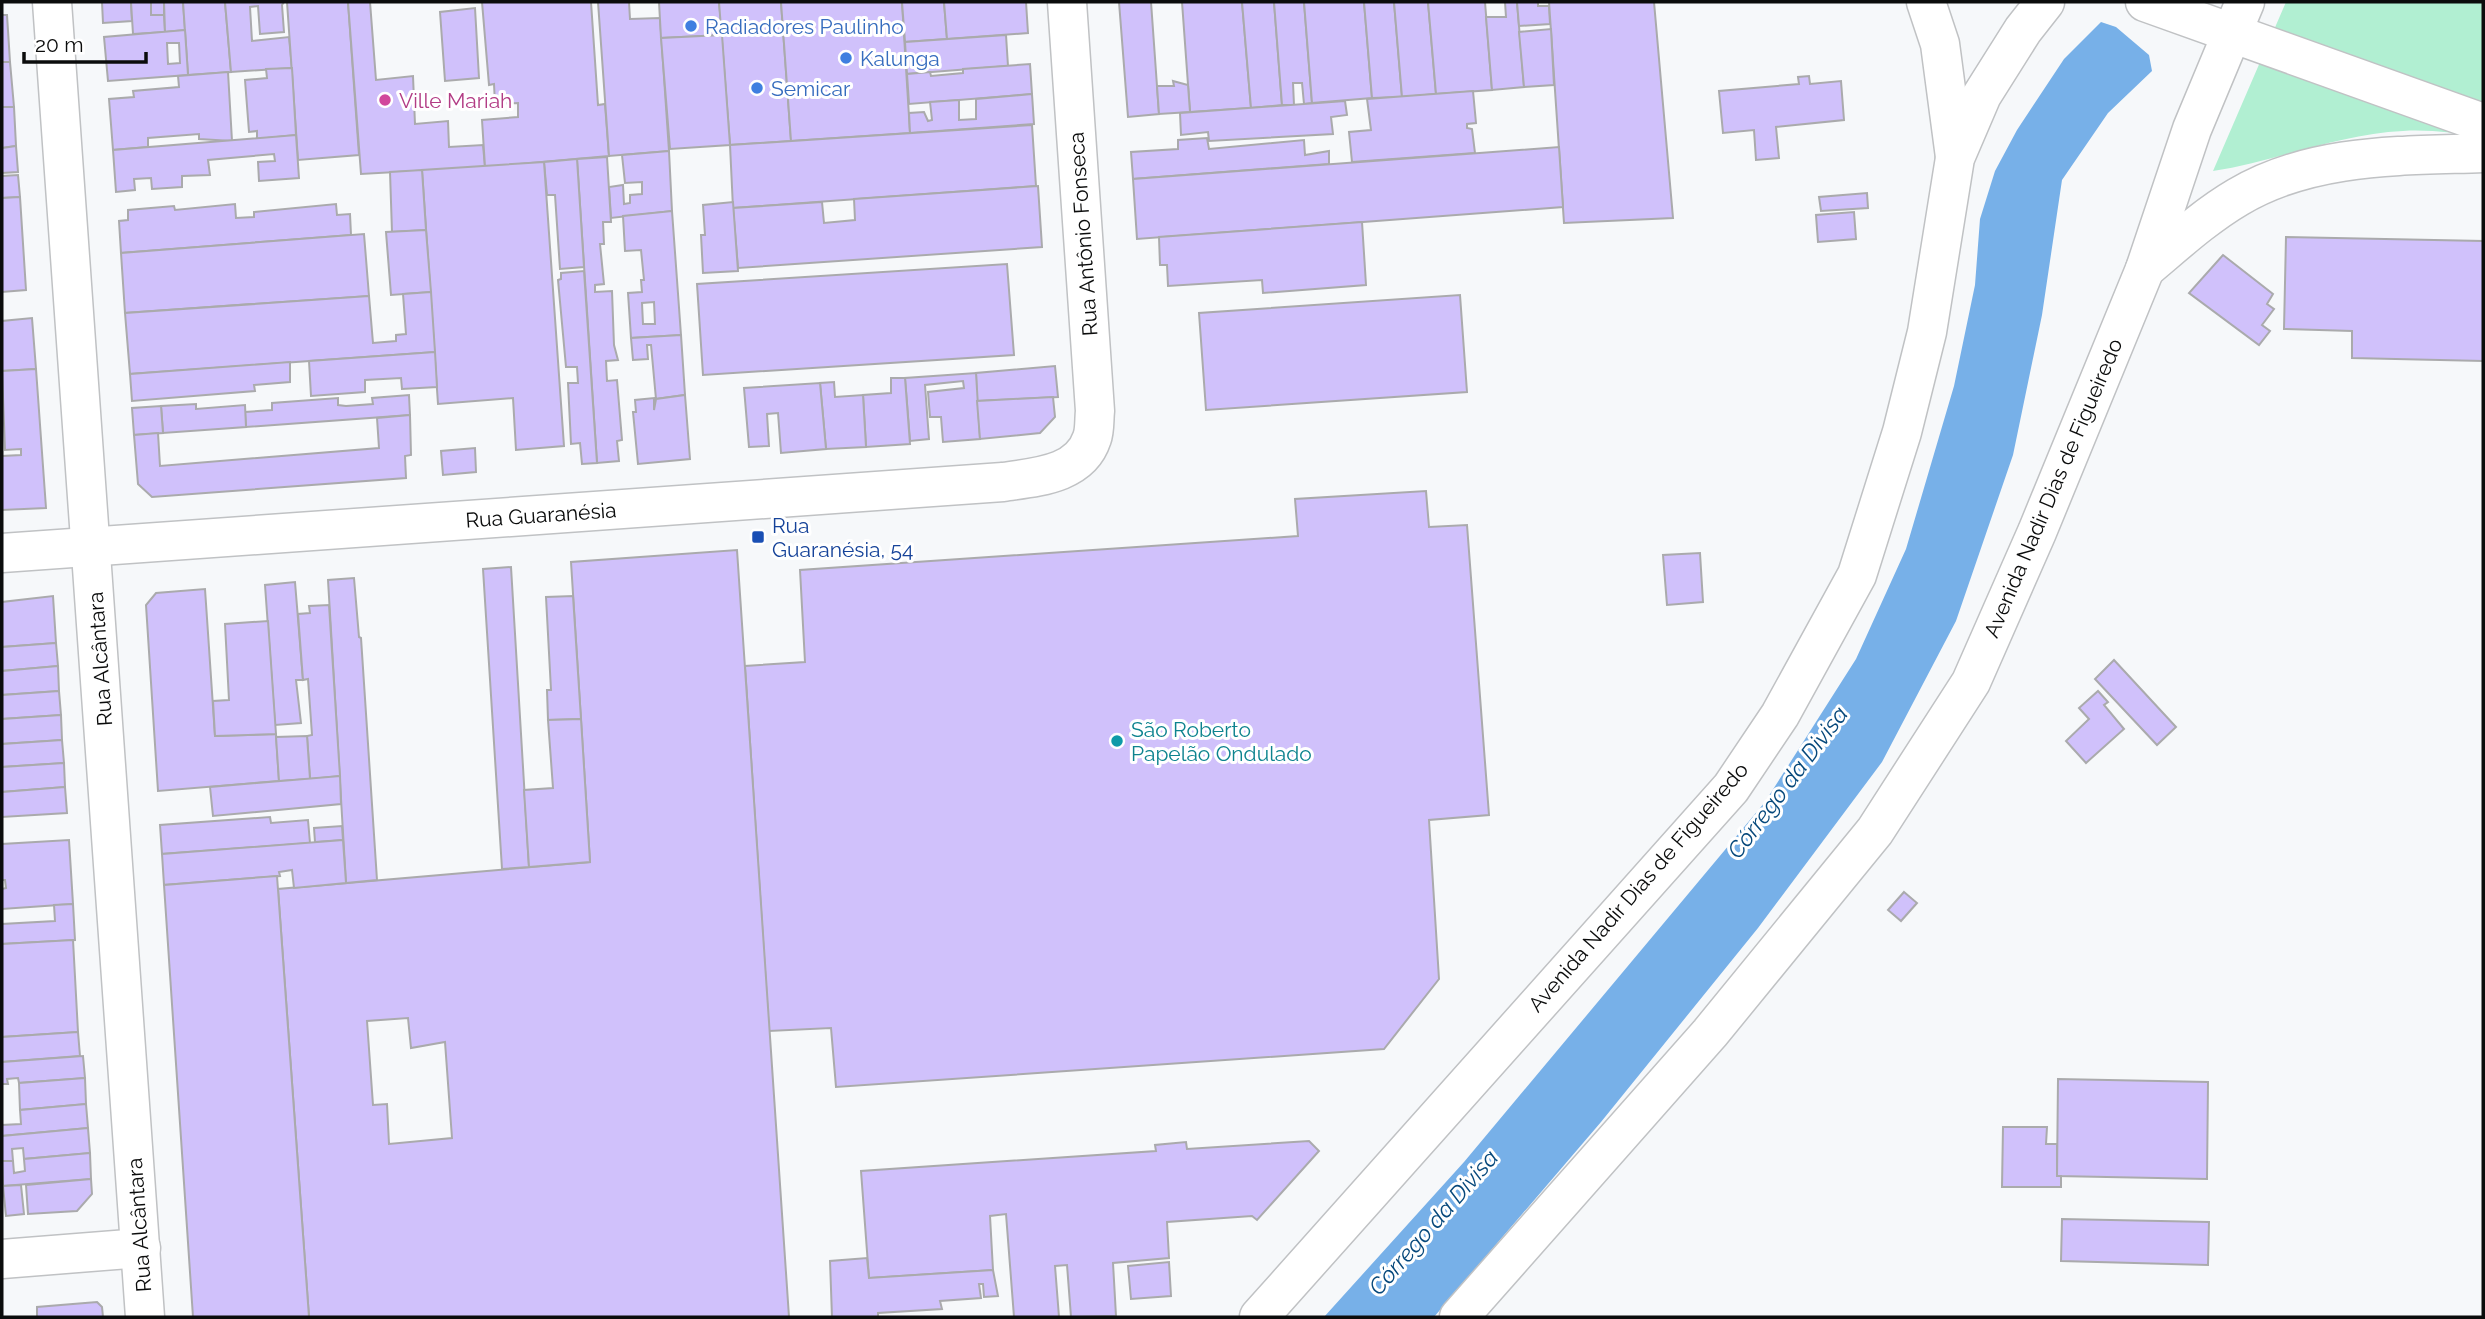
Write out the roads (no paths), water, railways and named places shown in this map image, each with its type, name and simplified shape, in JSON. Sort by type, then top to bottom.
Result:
[{"type":"main road","name":"Rua Alcântara","points":[[52,2],[145,1317]]},
{"type":"main road","name":"Rua Antônio Fonseca","points":[[1067,2],[1096,411],[1092,439],[1077,463]]},
{"type":"main road","points":[[1926,2],[1940,44],[1955,158]]},
{"type":"main road","name":"Avenida Nadir Dias de Figueiredo","points":[[1259,1317],[1731,788],[1780,715],[1857,575],[1881,500],[1927,332],[1955,158],[1982,95],[2023,30],[2045,2]]},
{"type":"main road","points":[[2145,2],[2239,17],[2483,122]]},
{"type":"main road","name":"Avenida Nadir Dias de Figueiredo","points":[[1459,1317],[1710,1032],[1875,831],[1971,682],[2037,532],[2145,269],[2192,128],[2239,17]]},
{"type":"main road","points":[[2145,269],[2204,220],[2240,196],[2310,167],[2353,159],[2483,153]]},
{"type":"main road","name":"Rua Guaranésia","points":[[2,553],[1003,482],[1045,476],[1077,463]]},
{"type":"main road","points":[[2,1259],[141,1248]]},
{"type":"water","name":"Córrego da Divisa","points":[[2101,22],[2116,27],[2149,55],[2152,71],[2108,113],[2062,180],[2042,315],[2013,455],[1956,621],[1882,762],[1758,928],[1601,1122],[1434,1317],[1324,1317],[1464,1162],[1765,802],[1856,659],[1906,549],[1954,386],[1975,285],[1980,219],[1995,171],[2017,130],[2064,59]]},
{"type":"place","name":"Radiadores Paulinho","points":[[691,26]]},
{"type":"place","name":"Kalunga","points":[[846,58]]},
{"type":"place","name":"Semicar","points":[[757,88]]},
{"type":"place","name":"Ville Mariah","points":[[385,100]]},
{"type":"place","name":"Rua Guaranésia, 54","points":[[758,537]]},
{"type":"place","name":"São Roberto Papelão Ondulado","points":[[1117,741]]}]
